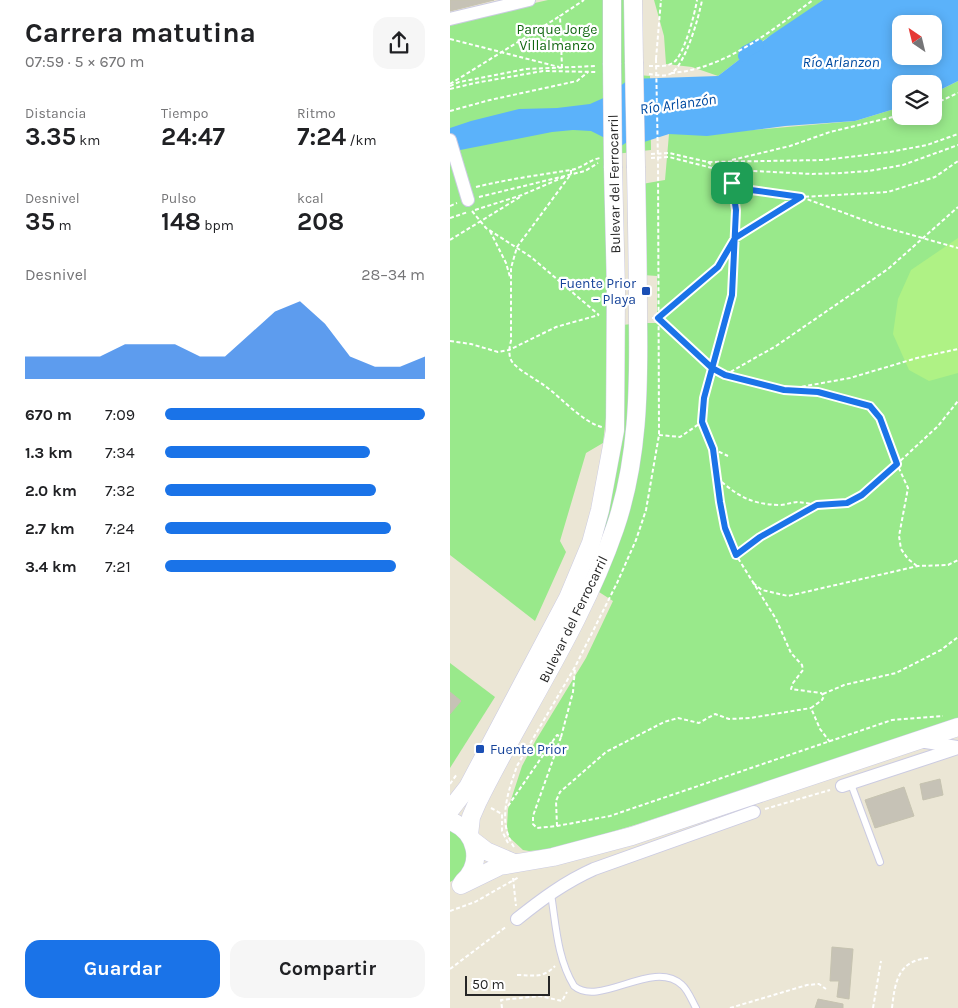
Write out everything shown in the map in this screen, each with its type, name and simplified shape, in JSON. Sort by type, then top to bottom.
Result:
[{"type":"main road","name":"Bulevar del Ferrocarril","points":[[450,810],[464,794],[472,780],[568,598],[591,543],[600,510],[615,430],[616,402],[606,163],[607,67],[612,0]]},
{"type":"main road","name":"Bulevar del Ferrocarril","points":[[456,887],[469,876],[474,866],[476,854],[471,838],[471,817],[584,603],[615,528],[625,493],[634,446],[638,390],[641,161],[639,67],[633,0]]},
{"type":"main road","points":[[450,821],[458,824],[486,850],[553,857],[632,836],[958,727]]},
{"type":"main road","points":[[456,887],[490,870],[513,854]]},
{"type":"street","points":[[450,19],[529,0]]},
{"type":"street","points":[[450,140],[467,197]]},
{"type":"street","points":[[917,741],[958,748]]},
{"type":"street","points":[[846,785],[958,748]]},
{"type":"street","points":[[517,919],[551,892],[604,864],[754,812]]},
{"type":"lane","points":[[846,785],[880,862]]},
{"type":"lane","points":[[551,892],[557,940],[563,960],[579,993],[594,1000]]},
{"type":"lane","points":[[626,993],[654,981],[669,979],[682,985],[696,1008]]},
{"type":"path","points":[[450,87],[501,52],[584,0]]},
{"type":"path","points":[[661,0],[656,59],[658,318],[712,368],[725,375],[784,390],[818,392],[870,406],[880,418],[908,488],[899,536],[901,549],[908,559],[918,566]]},
{"type":"path","points":[[639,67],[667,66],[674,62],[680,54],[696,9],[697,0]]},
{"type":"path","points":[[671,73],[681,61],[699,19],[702,0]]},
{"type":"path","points":[[639,67],[666,75],[691,72],[727,58],[813,0]]},
{"type":"path","points":[[560,16],[562,69]]},
{"type":"path","points":[[450,39],[562,69],[588,72],[607,67]]},
{"type":"path","points":[[450,87],[466,80],[526,69],[607,67]]},
{"type":"path","points":[[450,87],[562,69]]},
{"type":"path","points":[[450,111],[490,100],[577,81],[588,72]]},
{"type":"path","points":[[942,101],[958,94]]},
{"type":"path","points":[[729,161],[790,146],[830,132],[892,118]]},
{"type":"path","points":[[641,161],[669,153],[708,162],[773,162],[854,157],[927,145],[957,136]]},
{"type":"path","points":[[641,161],[669,157],[716,169],[812,174],[869,171],[903,165],[958,145]]},
{"type":"path","points":[[450,206],[510,179],[571,170],[582,167],[594,160],[606,163]]},
{"type":"path","points":[[708,162],[732,183],[751,190],[801,197],[888,192],[935,177],[958,161]]},
{"type":"path","points":[[450,218],[467,197],[585,171],[595,164],[606,163]]},
{"type":"path","points":[[571,170],[571,174],[517,248],[511,268],[511,341],[508,350],[513,362],[594,425],[606,428]]},
{"type":"path","points":[[450,240],[522,196],[571,174]]},
{"type":"path","points":[[732,183],[736,210],[732,295],[704,398],[702,422],[713,449],[725,528],[736,555],[776,618],[791,653],[802,665],[803,670],[793,683],[791,689],[823,694],[844,685],[896,673],[941,650],[958,637]]},
{"type":"path","points":[[467,197],[522,196]]},
{"type":"path","points":[[450,341],[471,344],[498,352],[508,350],[556,327],[599,315],[531,257],[480,223],[467,197]]},
{"type":"path","points":[[658,318],[718,267],[735,238],[801,197]]},
{"type":"path","points":[[801,197],[880,226],[958,248]]},
{"type":"path","points":[[725,375],[776,346],[888,269],[925,239],[958,207]]},
{"type":"path","points":[[490,230],[511,279]]},
{"type":"path","points":[[784,390],[850,378],[917,358],[958,349]]},
{"type":"path","points":[[717,478],[736,495],[748,500],[780,505],[796,502],[817,505],[847,503],[862,495],[897,464],[938,426],[958,401]]},
{"type":"path","points":[[659,435],[680,438],[702,422]]},
{"type":"path","points":[[713,449],[728,456]]},
{"type":"path","points":[[736,555],[760,537],[817,505]]},
{"type":"path","points":[[751,581],[762,590],[788,596],[918,566],[948,565],[958,560]]},
{"type":"path","points":[[575,667],[573,692],[561,737],[533,816],[533,824],[537,828],[610,816],[892,720],[943,716]]},
{"type":"path","points":[[557,826],[556,801],[560,792],[606,752],[664,722],[678,718],[698,723],[715,714],[729,719],[750,718],[811,708],[822,700],[823,694]]},
{"type":"path","points":[[811,708],[820,729],[830,742]]},
{"type":"path","points":[[513,854],[505,831],[506,808],[557,735],[561,737]]},
{"type":"path","points":[[450,784],[460,770]]},
{"type":"path","points":[[754,812],[846,785]]},
{"type":"path","points":[[490,807],[502,814],[502,831],[513,854]]},
{"type":"path","points":[[450,911],[475,902],[513,882],[517,919],[450,969]]},
{"type":"path","points":[[892,1008],[894,991],[902,969],[915,959],[929,958]]},
{"type":"path","points":[[517,975],[542,976],[563,960]]},
{"type":"path","points":[[873,1008],[881,961]]},
{"type":"path","points":[[730,1008],[807,985],[819,984],[826,989]]},
{"type":"path","points":[[502,1008],[501,1000],[520,997],[540,996],[562,1001],[565,994],[574,986]]},
{"type":"green space","name":"Parque Jorge Villalmanzo","points":[[548,0],[625,0],[627,74],[650,76],[651,150],[606,155],[607,409],[603,443],[586,453],[560,541],[566,552],[535,621],[450,555],[450,22]]},
{"type":"green space","points":[[654,0],[823,0],[745,52],[744,56],[718,76],[692,67],[666,64],[664,36]]},
{"type":"green space","points":[[958,81],[958,720],[555,849],[523,850],[509,837],[507,826],[508,809],[522,766],[586,658],[613,601],[599,592],[615,554],[632,492],[645,323],[657,323],[657,276],[643,275],[642,184],[665,180],[669,134],[752,130],[855,121],[892,110],[892,125],[942,125],[942,89]]},
{"type":"green space","points":[[958,238],[958,373],[929,381],[909,370],[893,334],[898,299],[911,270]]},
{"type":"green space","points":[[631,324],[632,391],[623,464],[610,519],[591,573],[576,598],[596,547],[623,325]]},
{"type":"green space","points":[[450,663],[495,697],[450,768]]},
{"type":"green space","points":[[450,828],[464,839],[468,860],[457,878],[450,882]]},
{"type":"water","name":"Río Arlanzon","points":[[823,0],[958,0],[958,81],[942,89],[942,75],[892,75],[892,110],[855,121],[785,126],[707,136],[669,134],[644,142],[629,141],[621,146],[591,131],[573,130],[552,132],[450,152],[450,128],[471,121],[519,109],[557,108],[590,104],[608,96],[629,79],[718,76],[771,35]]},
{"type":"building","points":[[450,0],[494,0],[450,11]]},
{"type":"building","points":[[450,692],[461,701],[450,714]]},
{"type":"building","points":[[940,779],[943,795],[923,800],[920,784]]},
{"type":"building","points":[[904,787],[914,816],[875,828],[865,800]]},
{"type":"building","points":[[832,947],[853,949],[849,999],[837,997],[839,981],[830,981]]},
{"type":"building","points":[[818,999],[843,1004],[843,1008],[815,1008]]},
{"type":"waterway","points":[[744,56],[745,52],[758,45]]},
{"type":"place","name":"Fuente Prior – Playa","points":[[646,291]]},
{"type":"place","name":"Fuente Prior","points":[[480,749]]},
{"type":"route","points":[[732,183],[736,210],[735,238],[732,295],[712,368],[704,398],[702,422],[713,449],[725,528],[736,555],[760,537],[817,505],[847,503],[862,495],[897,464],[880,418],[870,406],[818,392],[784,390],[725,375],[712,368],[658,318],[718,267],[735,238],[801,197],[751,190],[732,183]]},
{"type":"water label","name":"Río Arlanzón","points":[[678,104]]}]
